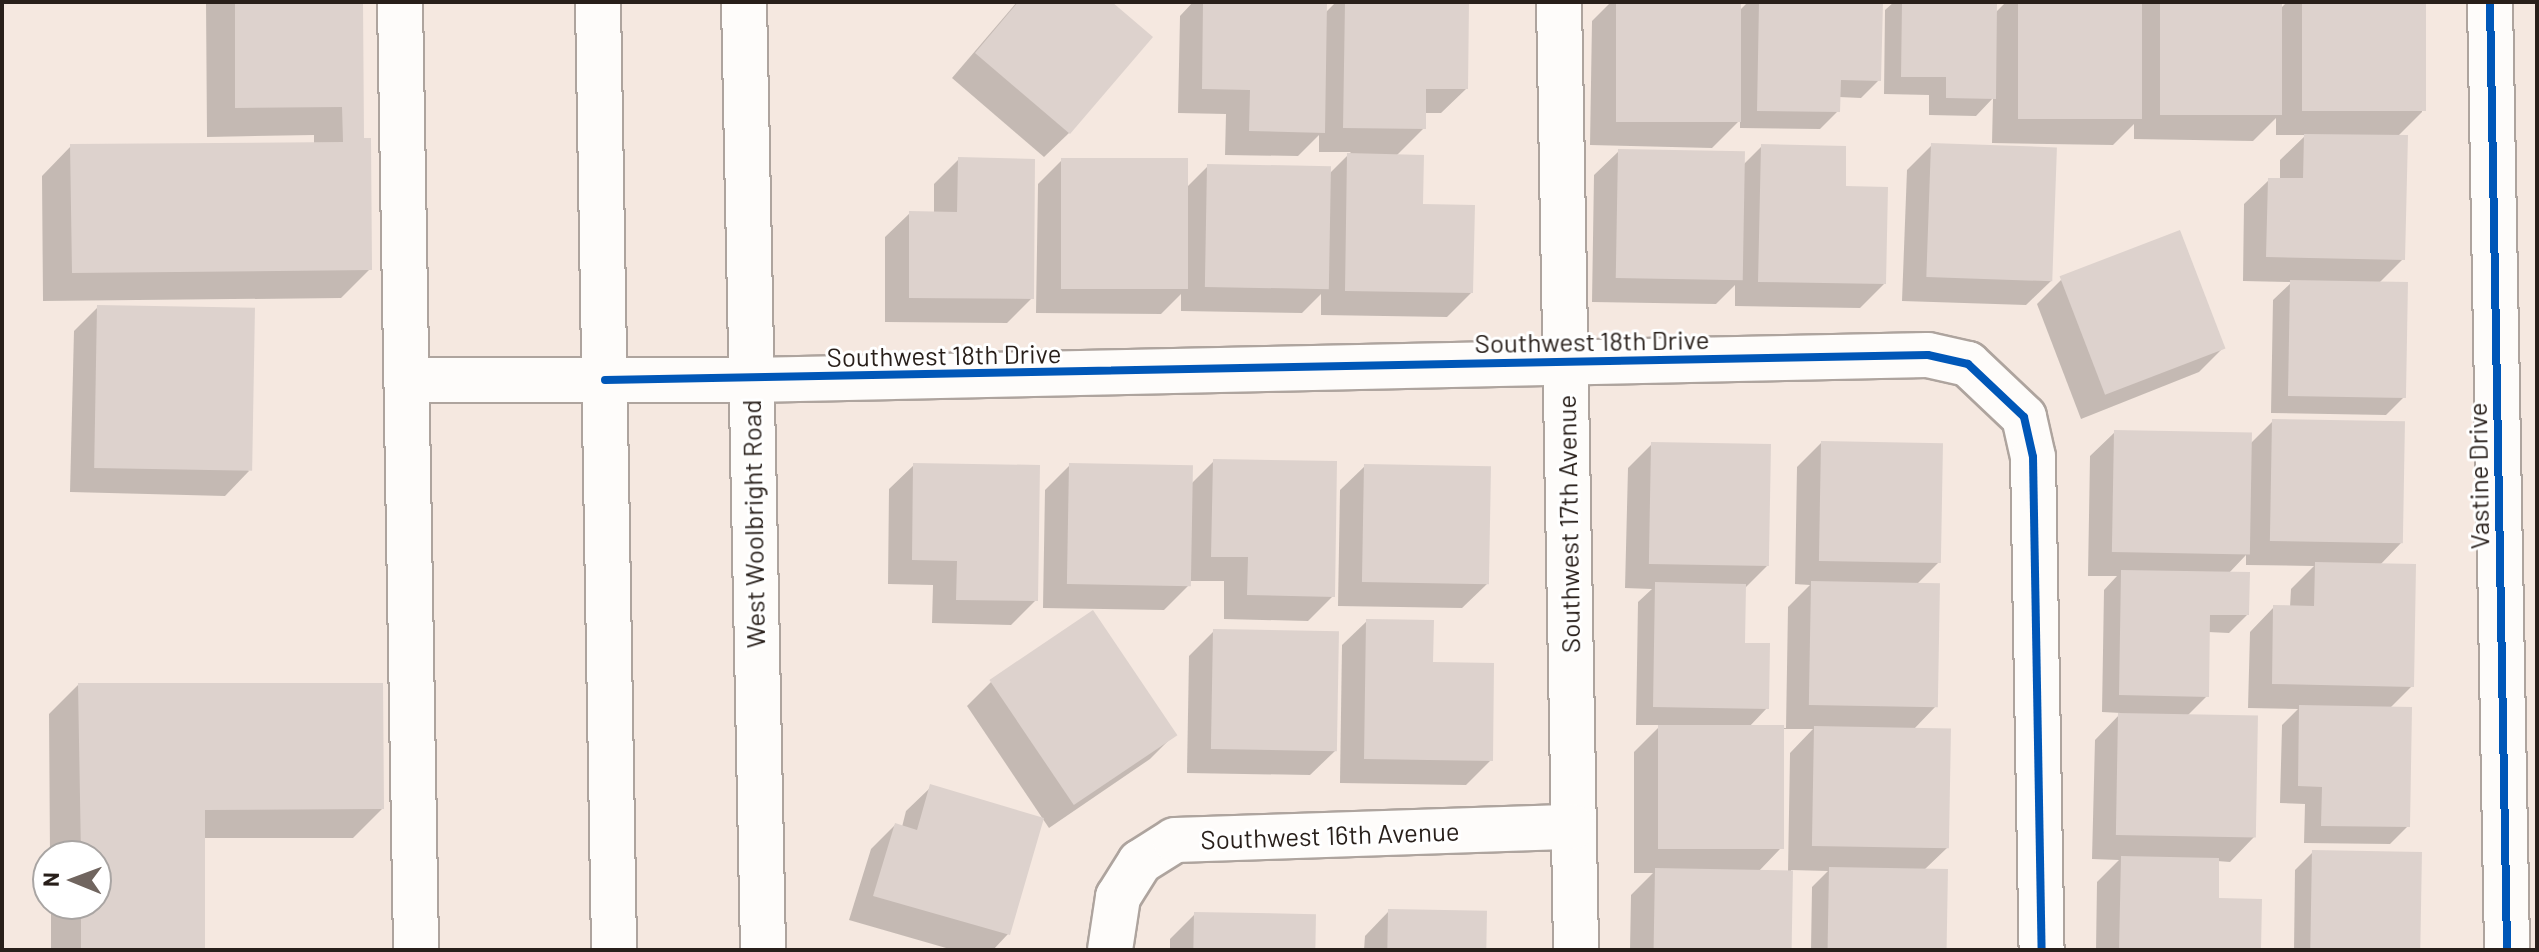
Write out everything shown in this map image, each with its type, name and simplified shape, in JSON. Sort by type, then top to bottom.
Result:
[{"type":"street","points":[[400,2],[416,950]]},
{"type":"street","points":[[598,2],[614,950]]},
{"type":"street","name":"West Woolbright Road","points":[[744,2],[763,950]]},
{"type":"street","name":"Southwest 17th Avenue","points":[[1559,2],[1576,950]]},
{"type":"street","name":"Vastine Drive","points":[[2490,2],[2507,950]]},
{"type":"street","name":"Southwest 18th Drive","points":[[406,380],[750,380],[1928,355],[1968,364],[2024,417],[2033,457],[2042,950]]},
{"type":"street","name":"Southwest 16th Avenue","points":[[1110,950],[1118,897],[1140,862],[1175,840],[1573,827]]},
{"type":"building","points":[[235,2],[363,2],[364,138],[371,138],[372,270],[72,273],[70,144],[343,142],[342,107],[235,108]]},
{"type":"building","points":[[1018,2],[1112,2],[1153,37],[1070,134],[975,53]]},
{"type":"building","points":[[1203,2],[1327,2],[1325,133],[1249,131],[1250,90],[1202,89]]},
{"type":"building","points":[[1345,2],[1469,2],[1468,89],[1426,89],[1426,129],[1343,128]]},
{"type":"building","points":[[1616,2],[1741,2],[1741,122],[1616,122]]},
{"type":"building","points":[[1759,2],[1883,2],[1881,81],[1841,80],[1840,112],[1757,111]]},
{"type":"building","points":[[1902,2],[1997,2],[1996,99],[1946,98],[1946,77],[1901,77]]},
{"type":"building","points":[[2018,2],[2142,2],[2142,119],[2018,119]]},
{"type":"building","points":[[2160,2],[2282,2],[2282,115],[2160,115]]},
{"type":"building","points":[[2302,2],[2426,2],[2426,111],[2302,111]]},
{"type":"building","points":[[2304,134],[2408,135],[2405,260],[2266,257],[2268,178],[2303,178]]},
{"type":"building","points":[[1931,143],[2057,147],[2052,281],[1926,277]]},
{"type":"building","points":[[1761,144],[1846,146],[1846,186],[1888,187],[1886,284],[1758,282]]},
{"type":"building","points":[[1618,149],[1745,151],[1743,280],[1616,278]]},
{"type":"building","points":[[1347,153],[1424,155],[1423,204],[1475,205],[1473,293],[1345,291]]},
{"type":"building","points":[[958,157],[1035,159],[1034,299],[909,298],[909,211],[957,212]]},
{"type":"building","points":[[1061,158],[1188,158],[1188,289],[1061,289]]},
{"type":"building","points":[[1207,164],[1331,166],[1329,289],[1205,287]]},
{"type":"building","points":[[2180,230],[2226,349],[2105,395],[2060,276]]},
{"type":"building","points":[[2290,280],[2408,282],[2406,398],[2288,396]]},
{"type":"building","points":[[97,305],[255,308],[252,471],[94,468]]},
{"type":"building","points":[[2272,419],[2405,421],[2403,543],[2270,541]]},
{"type":"building","points":[[2114,430],[2252,432],[2250,554],[2112,552]]},
{"type":"building","points":[[1821,441],[1943,443],[1941,563],[1819,561]]},
{"type":"building","points":[[1651,442],[1771,444],[1769,566],[1649,564]]},
{"type":"building","points":[[1213,459],[1337,461],[1335,597],[1247,595],[1248,557],[1211,557]]},
{"type":"building","points":[[913,463],[1040,465],[1038,601],[956,600],[957,561],[912,560]]},
{"type":"building","points":[[1069,463],[1193,465],[1191,586],[1067,584]]},
{"type":"building","points":[[1364,464],[1491,466],[1489,584],[1362,582]]},
{"type":"building","points":[[2315,562],[2416,564],[2414,687],[2272,684],[2273,605],[2314,606]]},
{"type":"building","points":[[2121,570],[2250,572],[2249,615],[2210,615],[2209,697],[2119,695]]},
{"type":"building","points":[[1811,581],[1940,583],[1938,707],[1809,705]]},
{"type":"building","points":[[1655,582],[1746,584],[1745,643],[1770,643],[1769,709],[1653,707]]},
{"type":"building","points":[[1093,610],[1177,735],[1074,805],[989,680]]},
{"type":"building","points":[[1366,619],[1434,620],[1433,662],[1494,663],[1493,761],[1364,759]]},
{"type":"building","points":[[1213,629],[1339,631],[1337,751],[1211,749]]},
{"type":"building","points":[[78,683],[383,683],[384,809],[205,810],[205,950],[81,950],[81,920],[112,920],[112,840],[81,840]]},
{"type":"building","points":[[2299,705],[2412,707],[2410,827],[2321,826],[2322,787],[2298,786]]},
{"type":"building","points":[[2118,713],[2258,715],[2256,837],[2116,835]]},
{"type":"building","points":[[1658,725],[1784,725],[1784,849],[1658,849]]},
{"type":"building","points":[[1814,726],[1951,728],[1949,848],[1812,846]]},
{"type":"building","points":[[930,784],[1044,818],[1010,935],[873,896],[895,823],[917,830]]},
{"type":"building","points":[[2312,850],[2422,852],[2420,950],[2310,950]]},
{"type":"building","points":[[2121,856],[2219,858],[2219,898],[2262,899],[2261,950],[2119,950]]},
{"type":"building","points":[[1829,867],[1948,869],[1947,950],[1828,950]]},
{"type":"building","points":[[1655,868],[1793,870],[1792,950],[1654,950]]},
{"type":"building","points":[[1388,909],[1487,911],[1486,950],[1387,950]]},
{"type":"building","points":[[1194,912],[1316,914],[1315,950],[1193,950]]},
{"type":"cycle path","points":[[2490,2],[2507,950]]},
{"type":"cycle path","points":[[605,380],[1928,355],[1968,364],[2024,417],[2033,457],[2042,950]]}]
